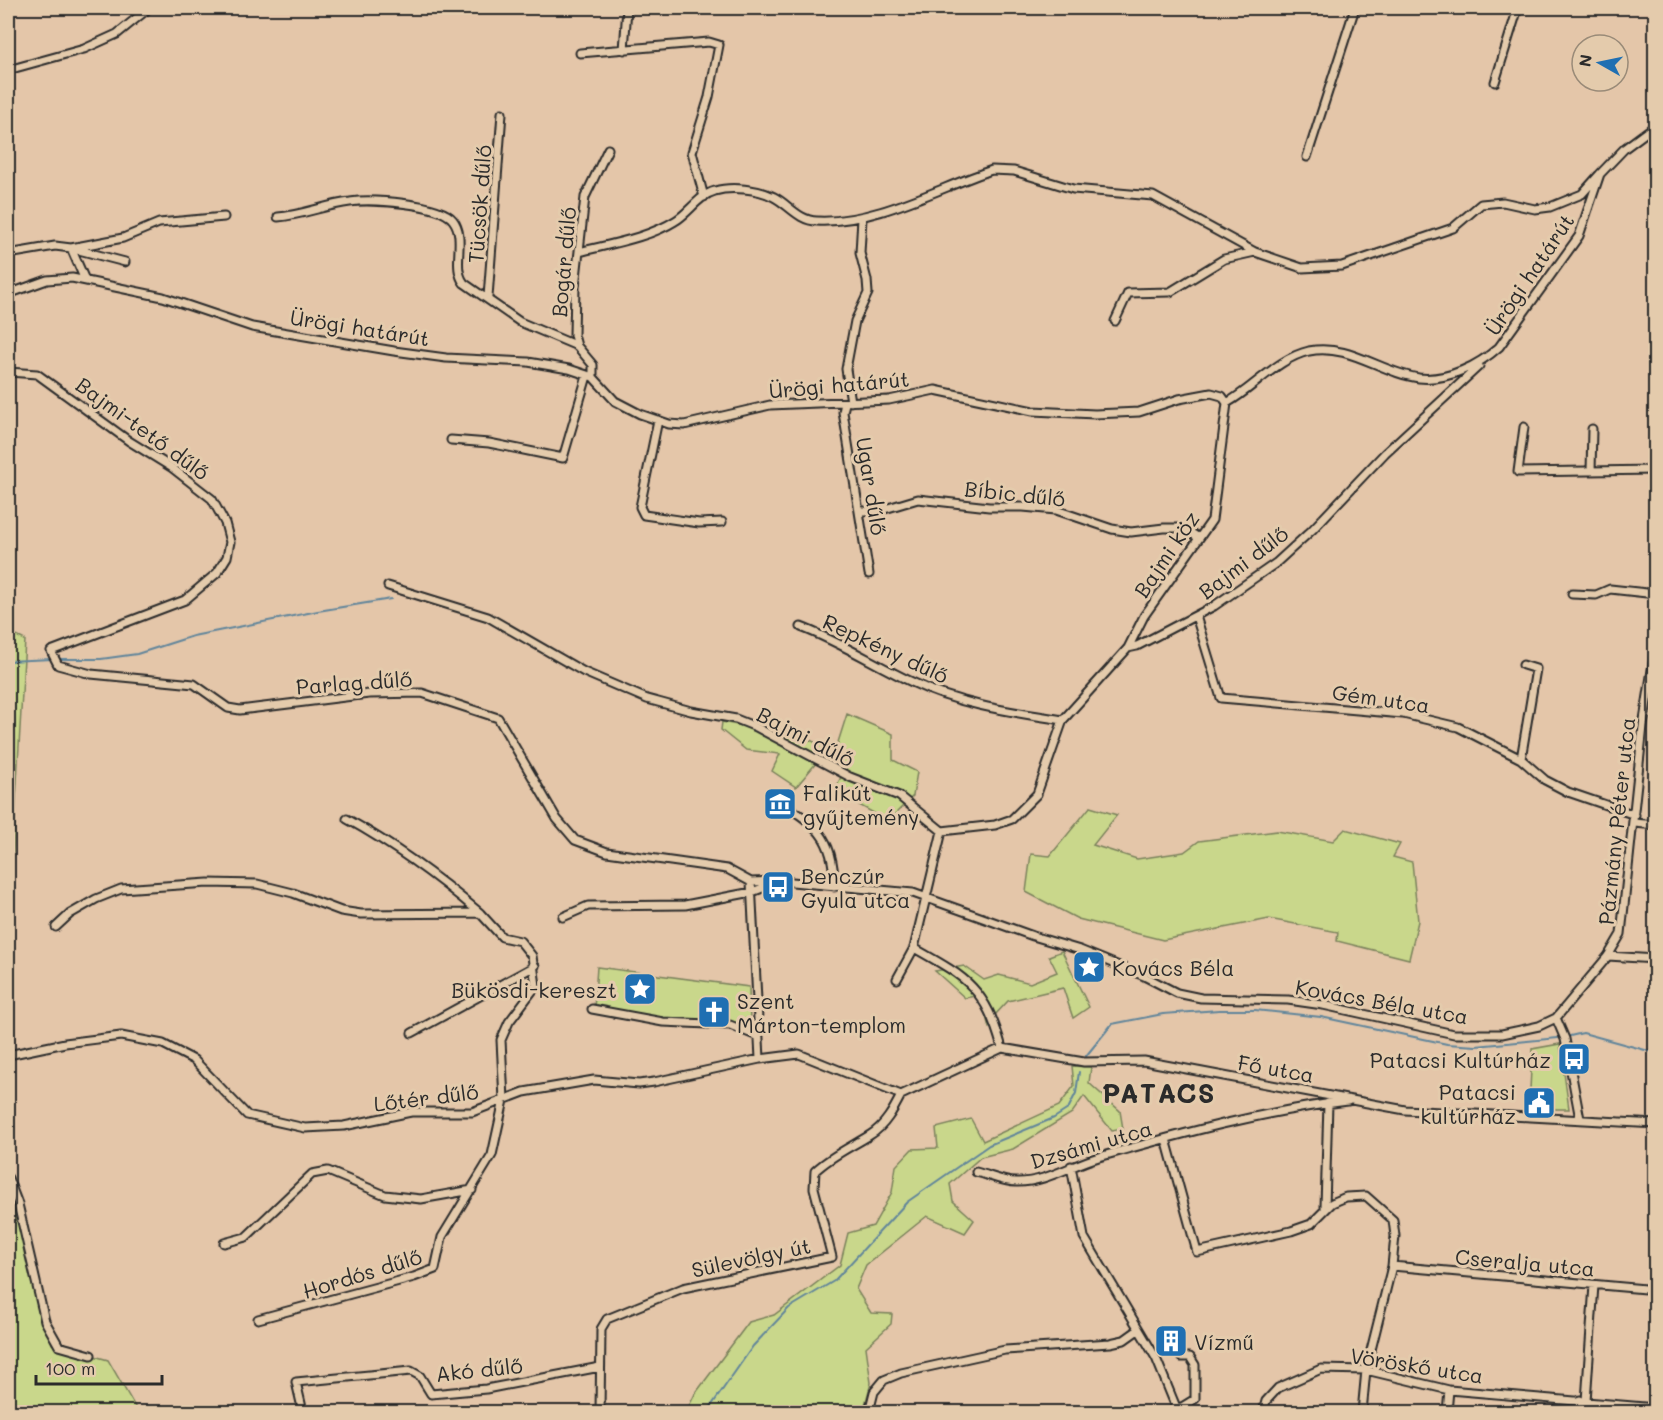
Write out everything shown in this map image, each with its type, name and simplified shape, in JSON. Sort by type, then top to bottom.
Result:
[{"type":"street","points":[[8,70],[84,50],[117,34],[149,8]]},
{"type":"street","points":[[624,50],[627,8]]},
{"type":"street","points":[[1307,157],[1355,8]]},
{"type":"street","points":[[1496,82],[1518,8]]},
{"type":"street","points":[[580,53],[709,42],[719,45],[709,97],[692,152],[704,197]]},
{"type":"street","name":"Tücsök dűlő","points":[[488,297],[502,114]]},
{"type":"street","name":"Ürögi határút","points":[[8,294],[47,280],[85,280],[163,297],[252,327],[436,356],[528,362],[569,369],[590,376],[615,401],[658,420],[684,425],[770,405],[889,400],[935,390],[1033,411],[1095,414],[1139,412],[1179,399],[1211,393],[1222,396],[1227,403],[1294,356],[1310,351],[1327,350],[1363,357],[1420,378],[1469,368],[1487,358],[1505,339],[1579,236],[1600,174],[1625,148],[1656,125]]},
{"type":"street","name":"Bogár dűlő","points":[[577,346],[574,315],[585,197],[608,149]]},
{"type":"street","points":[[579,252],[658,229],[676,221],[713,191],[734,189],[773,196],[814,221],[862,218],[992,170],[1014,171],[1073,189],[1153,196],[1255,252],[1302,268],[1342,266],[1452,228],[1481,204],[1503,202],[1535,210],[1550,207],[1582,194],[1600,174]]},
{"type":"street","points":[[278,217],[303,215],[320,207],[353,201],[382,201],[422,207],[444,214],[453,220],[459,235],[460,277],[520,322],[577,346],[593,365],[563,459],[489,443],[451,440]]},
{"type":"street","points":[[71,248],[123,238],[159,223],[224,217]]},
{"type":"street","name":"Ugar dűlő","points":[[862,218],[860,253],[868,293],[855,321],[846,369],[848,403],[843,412],[869,574]]},
{"type":"street","points":[[8,254],[55,246],[125,262]]},
{"type":"street","points":[[71,248],[85,280]]},
{"type":"street","points":[[1115,321],[1128,293],[1170,292],[1224,259],[1255,252]]},
{"type":"street","name":"Bajmi dűlő","points":[[388,586],[488,617],[584,672],[647,699],[735,719],[756,727],[850,777],[899,796],[942,831],[995,825],[1012,819],[1037,794],[1063,720],[1128,648],[1145,642],[1196,616],[1276,563],[1312,530],[1385,453],[1487,358]]},
{"type":"street","name":"Bajmi-tető dűlő","points":[[8,372],[37,374],[129,441],[171,466],[212,499],[225,524],[230,542],[226,558],[217,573],[185,600],[51,651]]},
{"type":"street","name":"Bajmi köz","points":[[1128,648],[1144,615],[1212,520],[1227,403]]},
{"type":"street","points":[[658,420],[640,507],[644,515],[699,523],[722,522]]},
{"type":"street","points":[[1524,427],[1518,472],[1656,470]]},
{"type":"street","points":[[1591,471],[1592,429]]},
{"type":"street","name":"Bíbic dűlő","points":[[860,511],[878,511],[918,499],[989,507],[1023,507],[1056,510],[1112,529],[1131,532],[1183,528],[1199,538]]},
{"type":"street","points":[[1572,594],[1596,594],[1610,589],[1656,594]]},
{"type":"street","name":"Gém utca","points":[[1196,616],[1221,698],[1403,714],[1458,728],[1521,759],[1545,780],[1568,792],[1656,825]]},
{"type":"street","name":"Repkény dűlő","points":[[801,627],[827,637],[913,683],[942,694],[979,706],[1063,720]]},
{"type":"street","name":"Pázmány Péter utca","points":[[1556,1018],[1608,957],[1621,934],[1635,819],[1642,726],[1656,645]]},
{"type":"street","name":"Parlag dűlő","points":[[51,651],[58,665],[91,674],[194,684],[228,708],[240,710],[369,694],[422,693],[462,705],[498,718],[557,819],[574,840],[607,852],[727,869],[748,879]]},
{"type":"street","points":[[1521,759],[1536,669],[1523,665]]},
{"type":"street","points":[[771,794],[775,799],[810,820],[822,836],[835,873],[834,887]]},
{"type":"street","points":[[347,819],[449,886],[480,913],[502,937],[520,941],[528,949],[535,966],[412,1032]]},
{"type":"street","points":[[897,979],[914,948],[942,831]]},
{"type":"street","points":[[748,879],[752,892],[757,1036],[760,1059]]},
{"type":"street","name":"Kovács Béla utca","points":[[748,879],[913,893],[1033,936],[1080,950],[1144,976],[1177,993],[1201,998],[1288,1000],[1323,1005],[1454,1034],[1502,1034],[1539,1026],[1556,1018]]},
{"type":"street","points":[[563,917],[588,906],[685,905],[752,892],[781,880]]},
{"type":"street","points":[[56,927],[70,914],[96,899],[121,889],[207,883],[257,884],[293,893],[341,911],[361,914],[480,913]]},
{"type":"street","points":[[902,1095],[1002,1048],[994,1018],[985,1001],[968,982],[914,948]]},
{"type":"street","points":[[1608,957],[1656,959]]},
{"type":"street","name":"Hordós dűlő","points":[[258,1319],[414,1277],[435,1269],[442,1237],[492,1155],[504,1100],[501,1040],[509,1022],[536,986],[535,966]]},
{"type":"street","points":[[592,1009],[663,1022],[730,1025],[757,1036]]},
{"type":"street","points":[[1556,1018],[1565,1039],[1580,1119]]},
{"type":"street","name":"Lőtér dűlő","points":[[8,1055],[55,1044],[121,1036],[164,1044],[194,1060],[247,1115],[276,1124],[304,1128],[344,1126],[411,1112],[472,1112],[524,1092],[594,1080],[639,1084],[654,1082],[760,1059],[799,1054],[902,1095]]},
{"type":"street","name":"Fő utca","points":[[1002,1048],[1084,1062],[1144,1061],[1405,1110],[1656,1124]]},
{"type":"street","name":"Sülevölgy út","points":[[600,1413],[601,1329],[607,1319],[683,1288],[832,1257],[814,1188],[815,1171],[830,1157],[872,1134],[890,1115],[902,1095]]},
{"type":"street","name":"Dzsámi utca","points":[[976,1172],[1016,1182],[1053,1176],[1071,1166],[1241,1119],[1356,1100]]},
{"type":"street","points":[[1325,1208],[1328,1103]]},
{"type":"street","points":[[1166,1139],[1197,1252],[1301,1228],[1311,1224],[1325,1208],[1346,1197],[1366,1197],[1393,1220],[1395,1236],[1392,1266],[1366,1370],[1362,1413]]},
{"type":"street","points":[[1071,1166],[1084,1237],[1156,1358],[1177,1410],[1195,1399],[1196,1392],[1195,1365],[1190,1357],[1181,1357]]},
{"type":"street","points":[[224,1243],[246,1237],[312,1174],[328,1171],[385,1196],[421,1199],[472,1190]]},
{"type":"street","points":[[8,1178],[18,1204],[45,1321],[59,1346],[92,1355]]},
{"type":"street","name":"Cseralja utca","points":[[1392,1266],[1656,1290]]},
{"type":"street","points":[[1578,1413],[1583,1400],[1594,1285]]},
{"type":"street","points":[[869,1413],[874,1392],[884,1380],[901,1373],[1005,1350],[1110,1343],[1124,1340],[1138,1330]]},
{"type":"street","name":"Akó dűlő","points":[[303,1413],[296,1382],[411,1371],[420,1376],[431,1394],[486,1389],[600,1367]]},
{"type":"street","name":"Vöröskő utca","points":[[1263,1413],[1266,1401],[1278,1389],[1294,1379],[1321,1369],[1366,1370],[1449,1390],[1583,1400],[1639,1409],[1656,1408]]},
{"type":"street","points":[[1447,1413],[1449,1390]]},
{"type":"green space","points":[[8,632],[25,640],[8,941]]},
{"type":"green space","points":[[847,714],[893,734],[893,760],[917,772],[913,796],[888,821],[834,791],[841,777],[817,762],[796,787],[772,771],[780,754],[746,750],[721,730],[722,722],[779,733],[783,727],[835,752]]},
{"type":"green space","points":[[1090,807],[1117,815],[1093,845],[1137,859],[1184,852],[1199,841],[1277,831],[1333,841],[1345,829],[1400,844],[1393,857],[1412,862],[1418,921],[1409,959],[1337,941],[1338,932],[1269,919],[1163,940],[1078,919],[1026,892],[1031,854],[1050,856]]},
{"type":"green space","points":[[1062,951],[1089,1007],[1073,1018],[1063,988],[1008,1001],[995,1015],[998,1024],[989,1028],[983,1005],[975,996],[965,998],[935,971],[964,966],[984,980],[999,975],[1030,983],[1057,972],[1049,956]]},
{"type":"green space","points":[[597,967],[749,987],[750,1024],[701,1026],[594,1009]]},
{"type":"green space","points":[[1560,1044],[1569,1109],[1553,1109],[1551,1092],[1530,1090],[1532,1049]]},
{"type":"green space","points":[[1072,1066],[1091,1067],[1089,1083],[1120,1111],[1123,1129],[1112,1131],[1084,1096],[1072,1113],[1013,1149],[981,1157],[950,1184],[953,1201],[974,1220],[965,1233],[927,1216],[866,1265],[856,1289],[871,1313],[892,1314],[891,1324],[866,1347],[871,1383],[863,1412],[686,1412],[695,1394],[749,1322],[774,1315],[840,1265],[848,1233],[873,1226],[892,1192],[896,1166],[912,1149],[938,1148],[936,1128],[971,1119],[983,1141],[1059,1106],[1074,1086]]},
{"type":"green space","points":[[8,1170],[21,1202],[29,1252],[52,1344],[108,1360],[138,1412],[8,1412]]},
{"type":"waterway","points":[[58,659],[101,659],[137,654],[193,636],[391,599]]},
{"type":"waterway","points":[[8,661],[52,659]]},
{"type":"waterway","points":[[1086,1056],[1112,1024],[1163,1014],[1219,1010],[1255,1010],[1321,1017],[1447,1044],[1476,1046],[1558,1038]]},
{"type":"waterway","points":[[1570,1036],[1583,1033],[1656,1053]]},
{"type":"waterway","points":[[707,1412],[753,1346],[789,1308],[834,1281],[907,1202],[989,1145],[1054,1118],[1068,1109],[1076,1093],[1079,1072]]},
{"type":"place","name":"Falikút gyűjtemény","points":[[780,804]]},
{"type":"place","name":"Benczúr Gyula utca","points":[[778,887]]},
{"type":"place","name":"Kovács Béla","points":[[1089,967]]},
{"type":"place","name":"Bükösdi-kereszt","points":[[640,989]]},
{"type":"place","name":"Szent Márton-templom","points":[[714,1012]]},
{"type":"place","name":"Patacsi Kultúrház","points":[[1574,1059]]},
{"type":"place","name":"Patacsi kultúrház","points":[[1539,1103]]},
{"type":"place","name":"Vízmű","points":[[1171,1341]]},
{"type":"district","name":"PATACS","points":[[1159,1092]]}]
